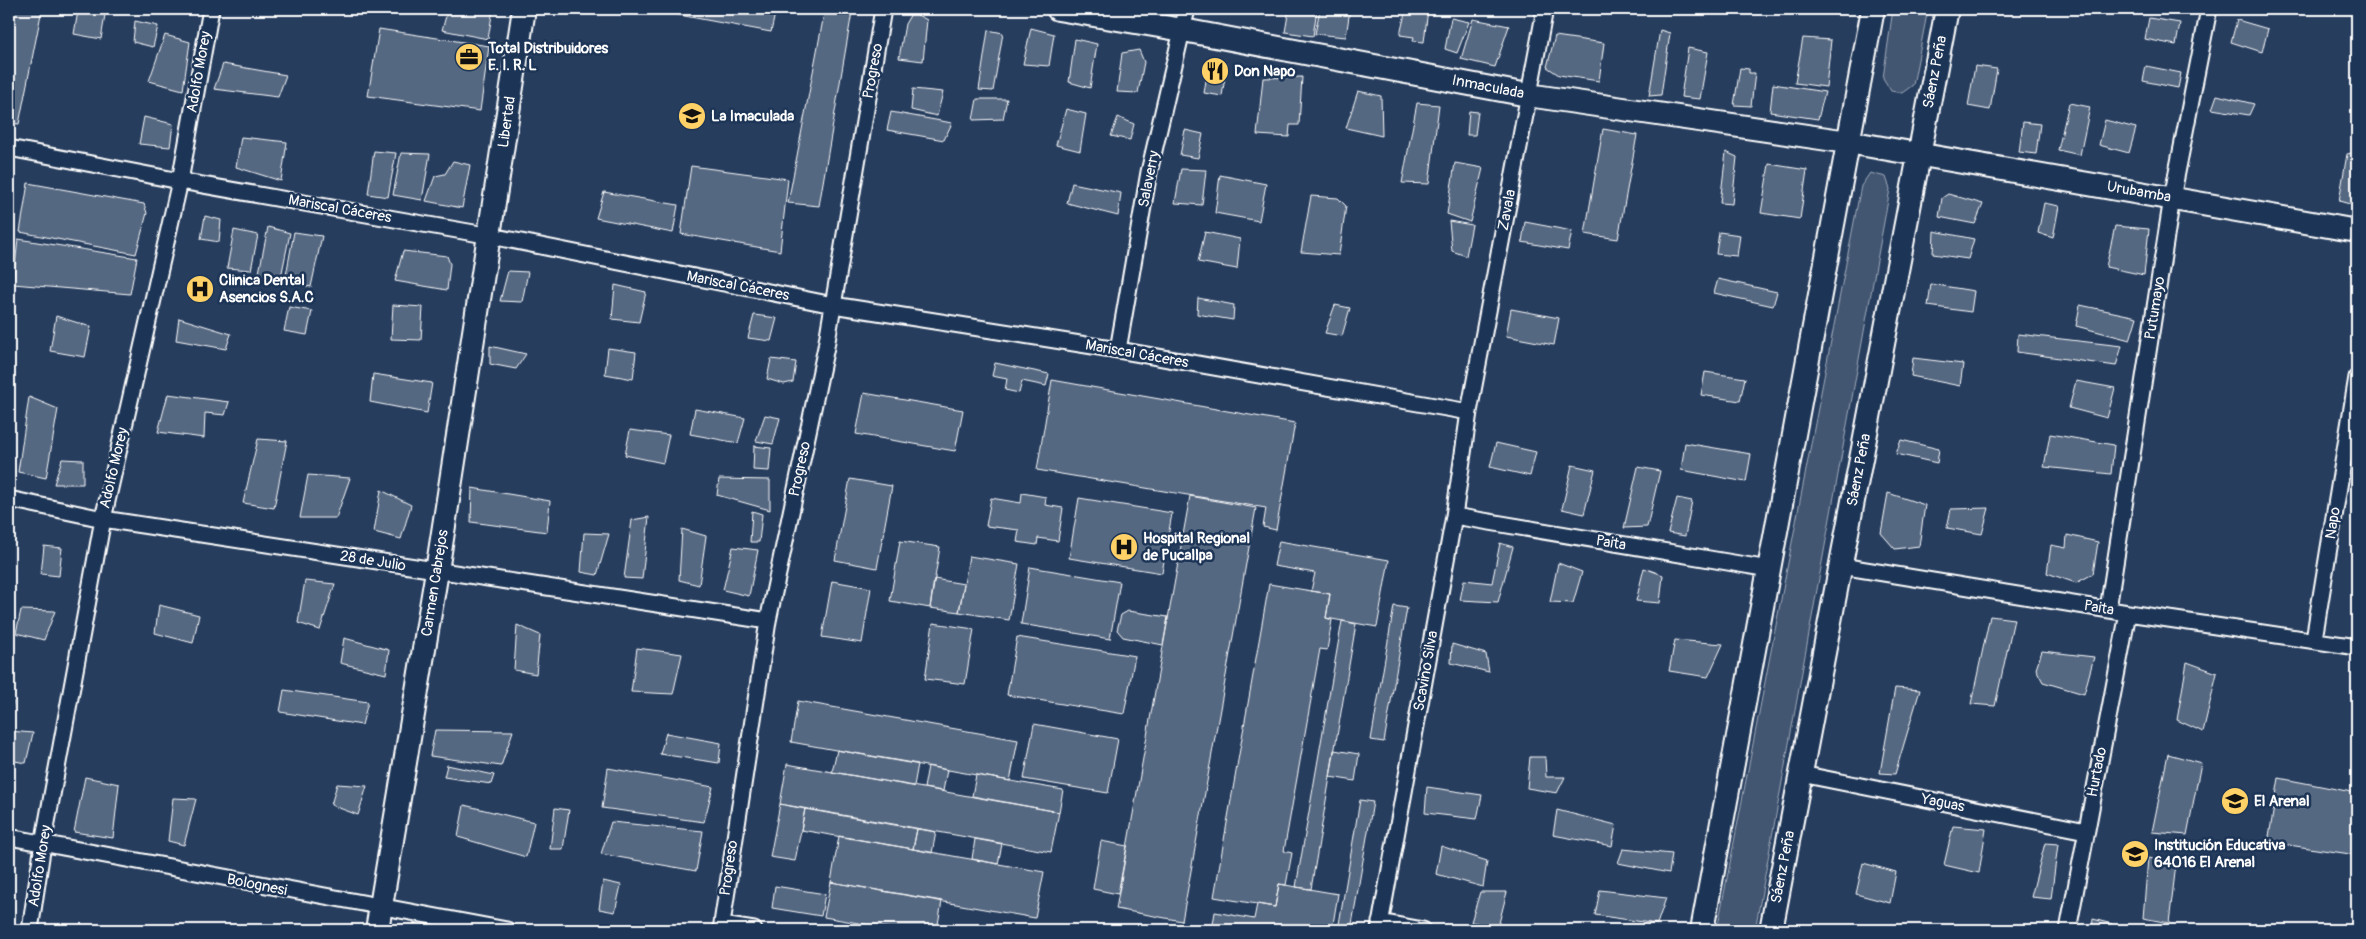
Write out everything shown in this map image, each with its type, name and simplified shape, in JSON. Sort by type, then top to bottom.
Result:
[{"type":"street","name":"Adolfo Morey","points":[[30,930],[43,844],[103,519],[180,181],[211,9]]},
{"type":"street","name":"Libertad","points":[[490,236],[524,9]]},
{"type":"street","name":"Progreso","points":[[721,927],[768,621],[833,304],[884,9]]},
{"type":"street","name":"Inmaculada","points":[[1058,9],[1185,19],[1528,95],[1920,154]]},
{"type":"street","name":"Zavala","points":[[1469,412],[1545,9]]},
{"type":"street","points":[[1702,930],[1873,9]]},
{"type":"street","name":"Sáenz Peña","points":[[1771,930],[1947,9]]},
{"type":"street","name":"Putumayo","points":[[2108,609],[2172,198],[2210,9]]},
{"type":"street","name":"Salaverry","points":[[1118,350],[1149,172],[1185,19]]},
{"type":"street","name":"Mariscal Cáceres","points":[[9,148],[180,181],[490,236],[833,304],[1118,350],[1469,412]]},
{"type":"street","name":"Urubamba","points":[[1920,154],[2357,231]]},
{"type":"street","name":"Carmen Cabrejos","points":[[377,930],[437,571],[490,236]]},
{"type":"street","name":"Napo","points":[[2314,639],[2357,377]]},
{"type":"street","name":"Scavino Silva","points":[[1380,926],[1454,516],[1469,412]]},
{"type":"street","name":"28 de Julio","points":[[9,499],[103,519],[768,621]]},
{"type":"street","name":"Paita","points":[[1454,516],[1769,569]]},
{"type":"street","name":"Paita","points":[[1841,566],[2108,609],[2128,614],[2314,639],[2357,647]]},
{"type":"street","name":"Hurtado","points":[[2068,930],[2128,614]]},
{"type":"street","name":"Yaguas","points":[[1801,774],[2086,831]]},
{"type":"street","name":"Bolognesi","points":[[9,837],[381,908],[507,930]]},
{"type":"street","points":[[1380,926],[1423,930]]},
{"type":"street","points":[[721,927],[754,930]]},
{"type":"shaded area","points":[[1893,9],[1928,9],[1913,85],[1902,93],[1891,91],[1883,78]]},
{"type":"shaded area","points":[[1870,173],[1886,177],[1890,189],[1755,930],[1717,930],[1861,186]]},
{"type":"building","points":[[9,9],[42,9],[19,124],[9,123]]},
{"type":"building","points":[[448,9],[493,9],[488,39],[442,30]]},
{"type":"building","points":[[647,9],[776,9],[771,32]]},
{"type":"building","points":[[825,9],[852,12],[819,206],[788,203]]},
{"type":"building","points":[[1215,9],[1250,9],[1250,12]]},
{"type":"building","points":[[1256,9],[1271,9],[1270,14]]},
{"type":"building","points":[[1289,9],[1317,9],[1313,36],[1285,32]]},
{"type":"building","points":[[1320,9],[1350,9],[1346,37],[1315,34]]},
{"type":"building","points":[[1406,9],[1428,9],[1424,42],[1413,41],[1414,37],[1400,35]]},
{"type":"building","points":[[1819,9],[1837,9],[1836,11]]},
{"type":"building","points":[[78,11],[105,15],[101,39],[74,34]]},
{"type":"building","points":[[912,12],[927,20],[923,61],[899,58],[905,24]]},
{"type":"building","points":[[1451,18],[1469,22],[1457,53],[1445,49]]},
{"type":"building","points":[[2149,18],[2180,23],[2176,45],[2145,39]]},
{"type":"building","points":[[1473,19],[1509,26],[1495,67],[1461,59]]},
{"type":"building","points":[[2237,20],[2268,29],[2262,52],[2231,42]]},
{"type":"building","points":[[135,21],[158,26],[153,47],[133,42]]},
{"type":"building","points":[[1031,28],[1054,34],[1049,66],[1023,64]]},
{"type":"building","points":[[379,29],[489,46],[480,111],[368,96]]},
{"type":"building","points":[[988,30],[1003,33],[993,91],[979,90]]},
{"type":"building","points":[[1660,30],[1670,33],[1661,95],[1649,96]]},
{"type":"building","points":[[165,35],[190,42],[183,90],[149,81]]},
{"type":"building","points":[[1555,36],[1604,43],[1599,81],[1559,75],[1547,67]]},
{"type":"building","points":[[1803,38],[1831,40],[1826,87],[1795,83]]},
{"type":"building","points":[[1075,39],[1097,44],[1090,88],[1069,82]]},
{"type":"building","points":[[1688,48],[1708,52],[1700,99],[1681,97]]},
{"type":"building","points":[[1139,50],[1144,62],[1138,93],[1117,92],[1122,53]]},
{"type":"building","points":[[1209,62],[1227,64],[1222,96],[1204,93]]},
{"type":"building","points":[[223,64],[286,75],[278,97],[214,89]]},
{"type":"building","points":[[1975,66],[1997,69],[1990,110],[1968,106]]},
{"type":"building","points":[[2146,66],[2181,73],[2178,88],[2143,81]]},
{"type":"building","points":[[1740,68],[1749,69],[1749,73],[1755,73],[1751,106],[1734,105]]},
{"type":"building","points":[[1302,77],[1299,125],[1290,125],[1289,137],[1257,135],[1263,78]]},
{"type":"building","points":[[1773,84],[1825,92],[1818,119],[1770,112]]},
{"type":"building","points":[[913,89],[943,92],[937,116],[911,110]]},
{"type":"building","points":[[1358,91],[1381,96],[1382,136],[1346,128]]},
{"type":"building","points":[[2217,95],[2254,104],[2249,115],[2212,109]]},
{"type":"building","points":[[977,99],[1007,99],[1003,119],[973,120]]},
{"type":"building","points":[[1417,103],[1439,105],[1429,184],[1402,183]]},
{"type":"building","points":[[2069,103],[2090,107],[2080,155],[2058,150]]},
{"type":"building","points":[[1066,109],[1086,114],[1080,151],[1056,145]]},
{"type":"building","points":[[1469,111],[1478,112],[1475,135],[1467,135]]},
{"type":"building","points":[[891,112],[952,123],[944,140],[887,130]]},
{"type":"building","points":[[144,117],[173,124],[170,147],[139,144]]},
{"type":"building","points":[[1118,117],[1134,124],[1130,140],[1111,136]]},
{"type":"building","points":[[2105,120],[2136,128],[2129,153],[2099,145]]},
{"type":"building","points":[[2023,122],[2040,124],[2036,154],[2019,152]]},
{"type":"building","points":[[1603,129],[1637,135],[1618,239],[1585,234]]},
{"type":"building","points":[[1185,130],[1203,134],[1198,158],[1180,155]]},
{"type":"building","points":[[241,137],[287,142],[281,181],[236,167]]},
{"type":"building","points":[[374,151],[396,153],[388,197],[368,194]]},
{"type":"building","points":[[1726,152],[1737,157],[1732,204],[1720,203]]},
{"type":"building","points":[[2357,152],[2357,206],[2339,201],[2347,154]]},
{"type":"building","points":[[401,153],[430,154],[422,200],[393,195]]},
{"type":"building","points":[[453,161],[470,165],[462,208],[426,201],[435,176],[445,174]]},
{"type":"building","points":[[1455,163],[1483,168],[1470,222],[1447,214]]},
{"type":"building","points":[[1769,164],[1807,170],[1800,219],[1761,213]]},
{"type":"building","points":[[691,166],[788,179],[780,251],[681,234]]},
{"type":"building","points":[[1181,169],[1206,170],[1202,205],[1175,203]]},
{"type":"building","points":[[1220,175],[1266,184],[1259,221],[1215,213]]},
{"type":"building","points":[[28,183],[144,204],[147,213],[136,254],[20,232]]},
{"type":"building","points":[[1072,183],[1121,193],[1118,216],[1067,203]]},
{"type":"building","points":[[604,192],[678,205],[673,233],[596,218]]},
{"type":"building","points":[[1948,194],[1983,204],[1975,224],[1939,217],[1942,198]]},
{"type":"building","points":[[1311,196],[1338,198],[1346,206],[1339,255],[1301,252]]},
{"type":"building","points":[[2044,203],[2059,206],[2053,238],[2038,233]]},
{"type":"building","points":[[205,216],[221,220],[219,242],[201,239]]},
{"type":"building","points":[[1449,221],[1472,225],[1466,256],[1452,251]]},
{"type":"building","points":[[1525,222],[1572,231],[1568,250],[1522,242]]},
{"type":"building","points":[[2115,226],[2149,229],[2144,275],[2106,267]]},
{"type":"building","points":[[268,227],[290,233],[280,282],[258,278]]},
{"type":"building","points":[[234,230],[258,235],[251,270],[227,268]]},
{"type":"building","points":[[1934,231],[1974,239],[1968,259],[1933,254]]},
{"type":"building","points":[[294,232],[322,236],[311,287],[285,281]]},
{"type":"building","points":[[1205,232],[1240,239],[1237,269],[1198,262]]},
{"type":"building","points":[[1719,232],[1740,235],[1737,256],[1716,254]]},
{"type":"building","points":[[18,239],[137,258],[130,294],[13,284]]},
{"type":"building","points":[[403,251],[447,256],[450,264],[447,290],[395,281]]},
{"type":"building","points":[[508,271],[528,272],[522,302],[500,301]]},
{"type":"building","points":[[1718,279],[1777,292],[1773,306],[1714,293]]},
{"type":"building","points":[[1931,284],[1974,291],[1971,312],[1928,306]]},
{"type":"building","points":[[615,285],[646,292],[639,322],[612,319]]},
{"type":"building","points":[[1198,298],[1234,305],[1233,320],[1197,314]]},
{"type":"building","points":[[393,305],[423,307],[421,340],[391,339]]},
{"type":"building","points":[[1335,305],[1350,308],[1342,336],[1325,333]]},
{"type":"building","points":[[2080,305],[2137,317],[2130,340],[2076,326]]},
{"type":"building","points":[[289,307],[312,311],[307,335],[284,331]]},
{"type":"building","points":[[1511,309],[1559,318],[1554,345],[1506,336]]},
{"type":"building","points":[[754,315],[777,318],[771,341],[748,338]]},
{"type":"building","points":[[56,316],[91,327],[85,357],[50,351]]},
{"type":"building","points":[[179,318],[231,334],[226,349],[176,340]]},
{"type":"building","points":[[2018,334],[2122,346],[2116,366],[2017,352]]},
{"type":"building","points":[[490,346],[526,354],[516,369],[490,364]]},
{"type":"building","points":[[608,348],[636,352],[633,379],[605,374]]},
{"type":"building","points":[[1913,358],[1963,364],[1960,386],[1911,376]]},
{"type":"building","points":[[771,359],[796,362],[793,382],[784,384],[767,379]]},
{"type":"building","points":[[995,363],[1049,374],[1046,386],[1022,381],[1019,393],[1005,390],[1007,379],[992,376]]},
{"type":"building","points":[[1705,372],[1745,378],[1740,401],[1701,395]]},
{"type":"building","points":[[373,374],[432,383],[427,413],[370,402]]},
{"type":"building","points":[[1052,380],[1295,423],[1276,530],[1263,527],[1266,508],[1037,470]]},
{"type":"building","points":[[2076,381],[2115,388],[2107,418],[2069,408]]},
{"type":"building","points":[[864,393],[963,410],[955,451],[856,434]]},
{"type":"building","points":[[168,394],[229,402],[225,415],[205,413],[204,438],[158,432]]},
{"type":"building","points":[[29,397],[58,409],[46,478],[18,472]]},
{"type":"building","points":[[695,409],[745,418],[738,443],[690,434]]},
{"type":"building","points":[[765,415],[780,418],[773,444],[756,441]]},
{"type":"building","points":[[630,430],[669,435],[663,463],[625,455]]},
{"type":"building","points":[[2050,434],[2114,445],[2111,474],[2044,467]]},
{"type":"building","points":[[258,439],[287,441],[274,508],[243,503]]},
{"type":"building","points":[[1901,440],[1939,449],[1937,463],[1896,454]]},
{"type":"building","points":[[1496,443],[1536,452],[1530,476],[1490,467]]},
{"type":"building","points":[[1685,443],[1751,454],[1746,482],[1681,470]]},
{"type":"building","points":[[754,446],[771,448],[769,471],[753,470]]},
{"type":"building","points":[[62,459],[83,460],[83,484],[54,484]]},
{"type":"building","points":[[1572,465],[1595,470],[1584,514],[1562,509]]},
{"type":"building","points":[[1638,467],[1660,471],[1647,527],[1624,528]]},
{"type":"building","points":[[308,475],[350,478],[336,518],[300,518]]},
{"type":"building","points":[[719,479],[770,480],[770,510],[717,495]]},
{"type":"building","points":[[850,479],[892,486],[877,568],[835,560]]},
{"type":"building","points":[[472,488],[550,501],[547,532],[471,522]]},
{"type":"building","points":[[381,490],[411,505],[401,539],[374,532]]},
{"type":"building","points":[[1022,493],[1046,497],[1045,505],[1063,508],[1058,541],[1038,538],[1037,545],[1017,542],[1019,530],[986,526],[991,498],[1021,503]]},
{"type":"building","points":[[1888,493],[1925,505],[1919,546],[1895,549],[1881,533]]},
{"type":"building","points":[[1190,496],[1256,508],[1182,921],[1116,909]]},
{"type":"building","points":[[1079,498],[1172,513],[1162,573],[1069,558]]},
{"type":"building","points":[[1677,498],[1692,501],[1685,536],[1668,533]]},
{"type":"building","points":[[1989,508],[1982,534],[1947,528],[1951,509]]},
{"type":"building","points":[[752,511],[762,514],[759,542],[750,542]]},
{"type":"building","points":[[649,517],[642,579],[624,578],[632,520]]},
{"type":"building","points":[[682,529],[706,536],[699,585],[679,580]]},
{"type":"building","points":[[584,533],[609,534],[597,575],[581,572]]},
{"type":"building","points":[[2067,535],[2098,542],[2093,574],[2076,583],[2047,573],[2051,545],[2066,548]]},
{"type":"building","points":[[900,541],[940,547],[930,608],[890,601]]},
{"type":"building","points":[[1279,541],[1389,560],[1377,627],[1326,618],[1330,594],[1311,591],[1315,573],[1274,566]]},
{"type":"building","points":[[1500,543],[1513,547],[1498,602],[1460,600],[1464,580],[1492,583]]},
{"type":"building","points":[[44,546],[62,548],[59,576],[41,574]]},
{"type":"building","points":[[733,547],[758,550],[749,596],[723,590]]},
{"type":"building","points":[[969,556],[1019,564],[1009,620],[959,612]]},
{"type":"building","points":[[1558,563],[1582,572],[1573,603],[1550,602]]},
{"type":"building","points":[[1030,567],[1120,582],[1110,639],[1021,624]]},
{"type":"building","points":[[1644,568],[1663,575],[1660,603],[1636,601]]},
{"type":"building","points":[[934,579],[964,584],[959,612],[930,608]]},
{"type":"building","points":[[305,581],[335,584],[320,630],[298,623]]},
{"type":"building","points":[[832,581],[871,588],[862,643],[822,637]]},
{"type":"building","points":[[1269,584],[1330,594],[1326,618],[1332,620],[1327,650],[1320,649],[1284,851],[1292,853],[1286,885],[1279,884],[1275,907],[1214,897]]},
{"type":"building","points":[[159,605],[199,615],[193,643],[155,633]]},
{"type":"building","points":[[1394,606],[1407,608],[1384,742],[1371,740]]},
{"type":"building","points":[[21,610],[55,611],[44,640],[16,633]]},
{"type":"building","points":[[1128,611],[1168,617],[1163,645],[1123,637],[1117,630],[1121,615]]},
{"type":"building","points":[[1990,616],[2014,619],[1995,706],[1971,704]]},
{"type":"building","points":[[1342,621],[1356,624],[1311,889],[1296,887]]},
{"type":"building","points":[[933,623],[974,629],[965,684],[925,679]]},
{"type":"building","points":[[517,625],[540,635],[536,674],[514,670]]},
{"type":"building","points":[[1017,637],[1135,656],[1124,714],[1007,695]]},
{"type":"building","points":[[344,638],[389,650],[386,674],[340,663]]},
{"type":"building","points":[[1675,640],[1723,644],[1708,677],[1669,671]]},
{"type":"building","points":[[1452,644],[1486,654],[1489,672],[1451,663]]},
{"type":"building","points":[[637,648],[682,654],[673,694],[631,692]]},
{"type":"building","points":[[2042,651],[2094,657],[2084,694],[2043,682],[2036,669]]},
{"type":"building","points":[[2187,662],[2217,673],[2203,732],[2177,720]]},
{"type":"building","points":[[1895,688],[1920,690],[1895,774],[1880,773]]},
{"type":"building","points":[[284,690],[368,702],[362,725],[280,712]]},
{"type":"building","points":[[9,701],[13,702],[10,722],[9,722]]},
{"type":"building","points":[[798,701],[1018,740],[1010,781],[791,742]]},
{"type":"building","points":[[1034,724],[1118,739],[1108,793],[1024,779]]},
{"type":"building","points":[[435,730],[513,731],[501,766],[430,756]]},
{"type":"building","points":[[9,731],[33,733],[26,763],[9,760]]},
{"type":"building","points":[[666,733],[721,743],[719,763],[660,754]]},
{"type":"building","points":[[837,750],[918,764],[914,786],[832,772]]},
{"type":"building","points":[[1334,750],[1359,754],[1355,781],[1330,777]]},
{"type":"building","points":[[2168,754],[2201,763],[2187,835],[2152,832]]},
{"type":"building","points":[[1530,757],[1545,757],[1546,777],[1565,777],[1557,793],[1527,788]]},
{"type":"building","points":[[787,764],[1059,812],[1051,852],[780,804]]},
{"type":"building","points":[[447,765],[494,775],[491,784],[444,777]]},
{"type":"building","points":[[928,766],[947,770],[943,791],[924,788]]},
{"type":"building","points":[[608,768],[713,787],[704,822],[602,808]]},
{"type":"building","points":[[976,775],[1063,790],[1059,812],[972,796]]},
{"type":"building","points":[[85,777],[119,784],[113,838],[74,832]]},
{"type":"building","points":[[2279,778],[2357,793],[2357,855],[2268,842]]},
{"type":"building","points":[[337,784],[367,786],[358,815],[331,805]]},
{"type":"building","points":[[1427,787],[1482,795],[1477,819],[1425,813]]},
{"type":"building","points":[[173,798],[196,799],[184,845],[168,841]]},
{"type":"building","points":[[1360,800],[1373,802],[1351,930],[1338,930]]},
{"type":"building","points":[[780,804],[805,809],[795,861],[770,857]]},
{"type":"building","points":[[464,805],[534,822],[526,857],[458,837]]},
{"type":"building","points":[[555,808],[569,810],[563,849],[550,849]]},
{"type":"building","points":[[805,809],[917,829],[913,849],[801,830]]},
{"type":"building","points":[[1557,810],[1616,825],[1612,846],[1553,835]]},
{"type":"building","points":[[611,822],[703,831],[696,871],[601,854]]},
{"type":"building","points":[[1953,826],[1986,829],[1979,873],[1944,865]]},
{"type":"building","points":[[917,829],[936,832],[932,853],[913,849]]},
{"type":"building","points":[[839,836],[1044,872],[1035,918],[831,882]]},
{"type":"building","points":[[975,839],[1002,844],[998,864],[972,859]]},
{"type":"building","points":[[1101,841],[1127,846],[1118,894],[1093,889]]},
{"type":"building","points":[[2045,843],[2058,844],[2051,899],[2031,897]]},
{"type":"building","points":[[1441,846],[1487,861],[1483,887],[1436,874]]},
{"type":"building","points":[[1623,849],[1672,854],[1669,873],[1618,863]]},
{"type":"building","points":[[2148,858],[2176,864],[2169,923],[2143,918]]},
{"type":"building","points":[[1863,863],[1896,872],[1890,903],[1856,894]]},
{"type":"building","points":[[603,881],[621,885],[615,912],[599,909]]},
{"type":"building","points":[[831,882],[942,901],[937,930],[898,930],[824,917]]},
{"type":"building","points":[[1279,884],[1338,894],[1332,930],[1212,930],[1215,912],[1254,919],[1257,904],[1275,907]]},
{"type":"building","points":[[775,886],[825,894],[821,916],[772,908]]},
{"type":"building","points":[[1600,890],[1666,898],[1657,924],[1595,915]]},
{"type":"building","points":[[1480,892],[1507,892],[1498,927],[1471,922]]},
{"type":"building","points":[[2093,919],[2112,924],[2111,930],[2092,930]]},
{"type":"building","points":[[299,928],[330,930],[299,930]]},
{"type":"place","name":"Total Distribuidores E. I. R. L","points":[[469,57]]},
{"type":"place","name":"Don Napo","points":[[1215,71]]},
{"type":"place","name":"La Imaculada","points":[[692,116]]},
{"type":"place","name":"Clinica Dental Asencios S.A.C","points":[[200,289]]},
{"type":"place","name":"Hospital Regional de Pucallpa","points":[[1124,547]]},
{"type":"place","name":"El Arenal","points":[[2235,801]]},
{"type":"place","name":"Institución Educativa 64016 El Arenal","points":[[2135,854]]}]
